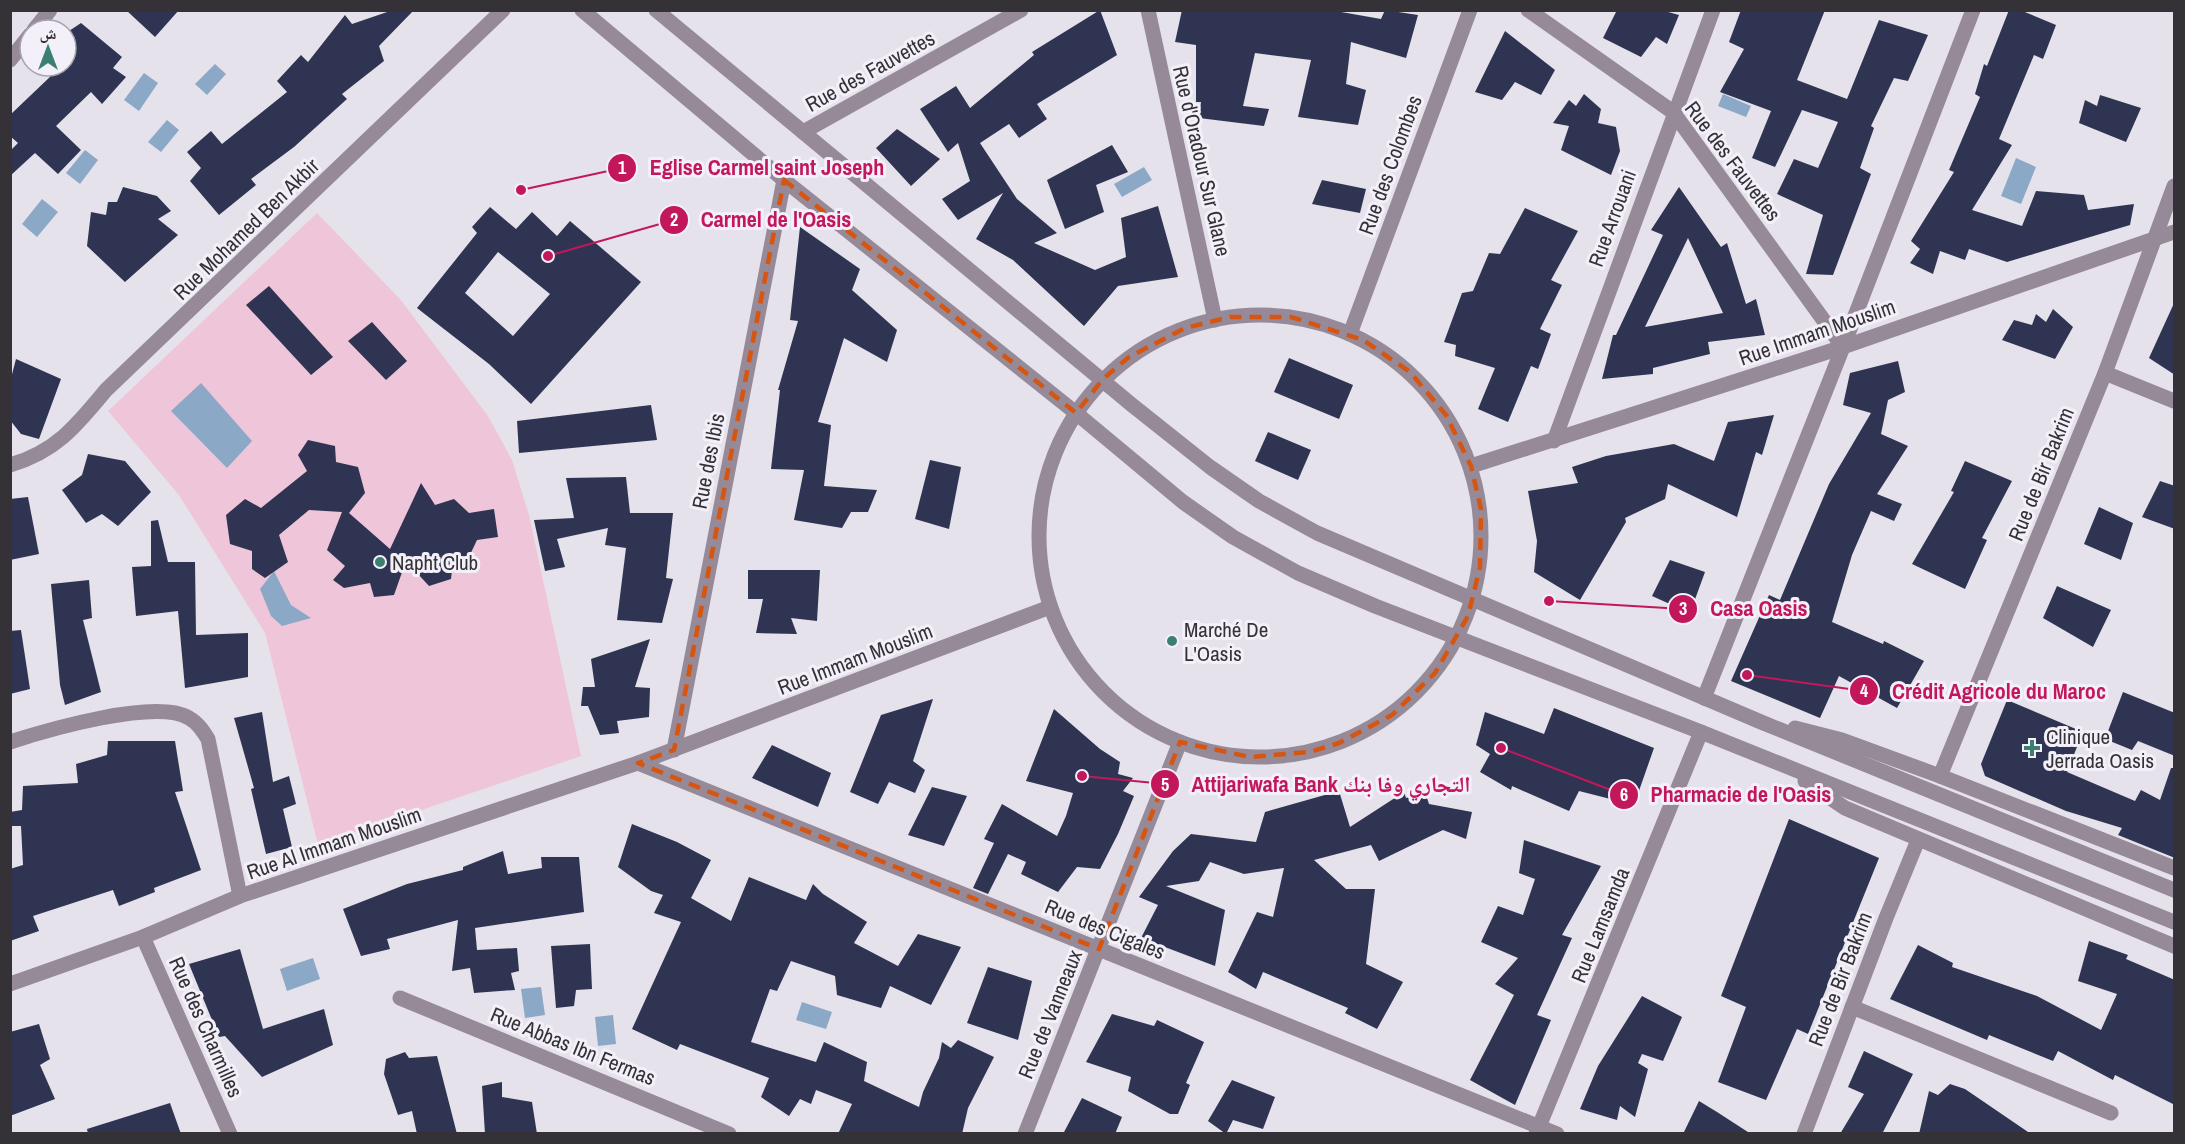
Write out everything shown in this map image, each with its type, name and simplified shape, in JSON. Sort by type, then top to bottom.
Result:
[{"type":"street","name":"Rue Mohamed Ben Akbir","points":[[10,465],[49,450],[78,424],[106,390],[503,10]]},
{"type":"street","points":[[582,10],[784,180],[1076,413],[1183,502],[1233,537],[1298,573],[1457,639],[1701,732],[2175,922]]},
{"type":"street","points":[[656,10],[1210,467],[1259,501],[1317,532],[1472,601],[1761,722],[2175,890]]},
{"type":"street","name":"Rue des Fauvettes","points":[[803,132],[1020,10]]},
{"type":"street","name":"Rue d'Oradour Sur Glane","points":[[1148,10],[1215,320]]},
{"type":"street","name":"Rue des Colombes","points":[[1350,334],[1470,10]]},
{"type":"street","name":"Rue des Fauvettes","points":[[1528,10],[1673,112],[1843,347]]},
{"type":"street","name":"Rue Arrouani","points":[[1554,441],[1673,112],[1713,10]]},
{"type":"street","points":[[1704,698],[1973,10]]},
{"type":"street","name":"Rue des Ibis","points":[[674,750],[784,180]]},
{"type":"street","name":"Rue de Bir Bakrim","points":[[1940,776],[2105,373],[2175,186]]},
{"type":"street","name":"Rue Immam Mouslim","points":[[1471,466],[1843,347],[2175,232]]},
{"type":"street","points":[[1261,315],[1291,317],[1321,323],[1350,334],[1388,354],[1430,393],[1461,440],[1471,466],[1481,509],[1483,538],[1480,567],[1472,601],[1457,639],[1435,673],[1415,695],[1392,715],[1339,743],[1280,756],[1250,757],[1220,754],[1180,742],[1144,724],[1106,695],[1070,650],[1050,607],[1039,553],[1039,516],[1048,471],[1058,445],[1076,413],[1103,379],[1130,357],[1156,341],[1185,328],[1215,320],[1261,315]]},
{"type":"street","points":[[2105,373],[2175,401]]},
{"type":"street","name":"Rue Immam Mouslim","points":[[674,750],[1050,607]]},
{"type":"street","points":[[10,742],[47,730],[114,715],[144,713],[187,717],[200,726],[208,739],[240,896]]},
{"type":"street","points":[[1761,722],[1842,740],[2175,868]]},
{"type":"street","name":"Rue Lamsamda","points":[[1538,1130],[1701,732]]},
{"type":"street","name":"Rue de Vanneaux","points":[[1025,1134],[1180,742]]},
{"type":"street","name":"Rue Al Immam Mouslim","points":[[10,984],[143,937],[240,896],[674,750]]},
{"type":"street","name":"Rue des Cigales","points":[[638,763],[1099,949],[1538,1130],[1557,1134]]},
{"type":"street","points":[[1783,765],[1845,808],[2175,946]]},
{"type":"street","name":"Rue de Bir Bakrim","points":[[1804,1134],[1918,840]]},
{"type":"street","name":"Rue des Charmilles","points":[[143,937],[230,1134]]},
{"type":"street","name":"Rue Abbas Ibn Fermas","points":[[400,998],[729,1134]]},
{"type":"street","points":[[1852,1007],[2111,1113]]},
{"type":"highlighted area","points":[[784,180],[1076,413],[1103,379],[1129,357],[1185,328],[1230,317],[1291,317],[1363,340],[1410,372],[1446,415],[1471,466],[1481,509],[1480,567],[1468,616],[1435,673],[1392,715],[1339,743],[1310,752],[1250,757],[1180,742],[1099,949],[638,763],[674,750]]},
{"type":"shaded area","name":"Napht Club","points":[[317,213],[400,299],[488,416],[512,460],[529,515],[581,756],[318,845],[265,633],[179,495],[108,411]]},
{"type":"water","points":[[215,64],[226,74],[207,95],[195,84]]},
{"type":"water","points":[[144,73],[158,83],[139,111],[124,100]]},
{"type":"water","points":[[1723,94],[1751,106],[1746,117],[1718,106]]},
{"type":"water","points":[[167,120],[179,130],[161,152],[148,142]]},
{"type":"water","points":[[85,150],[98,160],[80,184],[66,173]]},
{"type":"water","points":[[2016,158],[2036,167],[2021,204],[2001,196]]},
{"type":"water","points":[[1144,167],[1152,180],[1122,197],[1114,184]]},
{"type":"water","points":[[42,199],[58,212],[37,237],[22,224]]},
{"type":"water","points":[[201,383],[252,441],[227,468],[171,411]]},
{"type":"water","points":[[274,571],[291,605],[311,618],[282,626],[271,616],[260,589]]},
{"type":"water","points":[[313,958],[320,979],[287,991],[280,969]]},
{"type":"water","points":[[541,987],[545,1015],[525,1018],[521,989]]},
{"type":"water","points":[[802,1002],[832,1012],[826,1029],[796,1020]]},
{"type":"water","points":[[613,1015],[616,1044],[598,1046],[595,1017]]},
{"type":"building","points":[[126,10],[179,10],[155,37]]},
{"type":"building","points":[[393,10],[414,10],[379,46],[384,61],[342,94],[347,99],[294,147],[251,179],[256,185],[219,215],[190,181],[201,168],[187,152],[211,131],[222,144],[287,92],[277,81],[301,55],[308,62],[345,15],[352,24]]},
{"type":"building","points":[[1100,10],[1117,55],[1037,104],[1047,119],[1019,138],[1009,124],[980,143],[1017,199],[1057,233],[1034,243],[1095,270],[1126,257],[1121,218],[1158,206],[1178,277],[1118,286],[1084,326],[1013,260],[976,239],[1003,193],[958,220],[942,199],[970,181],[958,143],[948,152],[920,109],[956,86],[970,108],[1034,55],[1032,52]]},
{"type":"building","points":[[1182,10],[1330,10],[1381,19],[1385,10],[1418,15],[1406,58],[1351,42],[1346,84],[1366,90],[1358,125],[1298,117],[1311,60],[1255,53],[1243,106],[1269,109],[1264,126],[1199,118],[1201,102],[1196,102],[1196,45],[1175,42]]},
{"type":"building","points":[[1617,10],[1661,10],[1679,15],[1667,44],[1656,37],[1641,57],[1603,38]]},
{"type":"building","points":[[1741,10],[1825,10],[1797,80],[1847,99],[1879,20],[1928,35],[1908,81],[1894,78],[1871,126],[1874,128],[1860,168],[1871,174],[1833,275],[1806,274],[1823,215],[1777,194],[1794,159],[1818,168],[1838,122],[1802,110],[1775,167],[1752,158],[1771,111],[1720,92],[1744,49],[1729,42]]},
{"type":"building","points":[[2009,10],[2020,10],[2056,25],[2043,59],[2034,55],[1999,139],[2012,145],[1972,210],[2022,226],[2036,191],[2084,195],[2088,210],[2134,204],[2130,225],[2007,262],[1969,249],[1965,260],[1940,251],[1933,274],[1910,263],[1920,249],[1911,241],[1954,172],[1949,170],[1980,97],[1975,94],[1984,64],[1987,66]]},
{"type":"building","points":[[81,23],[122,57],[113,68],[126,77],[102,104],[91,92],[56,126],[81,150],[58,174],[35,153],[10,176],[10,151],[18,143],[10,136],[10,115],[49,78],[78,78],[78,25]]},
{"type":"building","points":[[1505,31],[1555,70],[1541,95],[1515,82],[1502,100],[1475,92]]},
{"type":"building","points":[[1584,94],[1601,109],[1598,123],[1616,127],[1620,151],[1611,175],[1561,150],[1569,126],[1553,123],[1569,100],[1576,106]]},
{"type":"building","points":[[2100,95],[2141,108],[2126,142],[2079,123],[2085,100],[2097,106]]},
{"type":"building","points":[[897,129],[940,159],[911,186],[876,148]]},
{"type":"building","points":[[1112,145],[1128,172],[1096,185],[1104,212],[1065,229],[1047,180]]},
{"type":"building","points":[[1322,180],[1366,189],[1360,213],[1312,204]]},
{"type":"building","points":[[123,187],[157,196],[171,211],[158,219],[178,235],[125,282],[87,246],[91,212],[106,215],[108,202],[117,202]]},
{"type":"building","points":[[1679,187],[1721,247],[1727,243],[1746,304],[1756,299],[1765,335],[1708,342],[1710,354],[1653,368],[1653,374],[1602,379],[1613,335],[1616,335],[1663,235],[1651,230]],"holes":[[[1688,238],[1723,313],[1645,327]]]},
{"type":"building","points":[[490,207],[516,229],[532,212],[557,236],[570,221],[641,282],[531,404],[489,364],[417,308],[477,233],[472,227]],"holes":[[[498,252],[550,294],[513,336],[465,293]]]},
{"type":"building","points":[[1525,208],[1578,231],[1551,280],[1562,285],[1540,329],[1551,334],[1538,369],[1531,366],[1508,422],[1478,409],[1495,368],[1455,356],[1456,345],[1444,342],[1462,293],[1473,291],[1489,253],[1500,254]]},
{"type":"building","points":[[800,227],[860,269],[852,290],[897,330],[887,362],[844,338],[818,422],[831,425],[824,486],[877,490],[868,512],[851,512],[842,528],[794,520],[804,470],[771,469],[780,390],[778,390],[798,321],[790,320]]},
{"type":"building","points":[[269,286],[333,357],[311,375],[246,305]]},
{"type":"building","points":[[2175,301],[2175,375],[2149,358]]},
{"type":"building","points":[[2053,309],[2073,327],[2055,359],[2002,340],[2014,320],[2032,325],[2036,314],[2046,322]]},
{"type":"building","points":[[372,322],[407,361],[386,380],[348,341]]},
{"type":"building","points":[[1289,358],[1353,385],[1339,419],[1274,392]]},
{"type":"building","points":[[16,359],[61,379],[39,439],[21,434],[10,420],[10,382]]},
{"type":"building","points":[[1898,361],[1905,392],[1888,400],[1881,434],[1908,446],[1877,494],[1902,504],[1894,521],[1871,511],[1852,555],[1832,622],[1883,644],[1884,641],[1924,661],[1897,708],[1839,676],[1820,718],[1731,681],[1769,595],[1780,600],[1829,484],[1871,413],[1843,405],[1850,373]]},
{"type":"building","points":[[651,405],[657,440],[519,453],[517,421]]},
{"type":"building","points":[[1774,415],[1762,455],[1756,452],[1737,517],[1668,484],[1665,499],[1625,518],[1626,522],[1580,600],[1534,572],[1537,541],[1528,491],[1578,483],[1572,467],[1606,456],[1674,444],[1714,461],[1728,422]]},
{"type":"building","points":[[1268,432],[1311,450],[1298,480],[1255,461]]},
{"type":"building","points":[[308,440],[335,446],[336,462],[358,467],[365,493],[349,513],[390,549],[421,483],[435,505],[454,499],[469,513],[494,509],[498,537],[477,540],[468,559],[453,561],[451,579],[429,586],[406,561],[394,595],[374,597],[370,583],[344,588],[333,580],[345,566],[327,550],[342,512],[309,510],[279,535],[288,562],[265,578],[252,569],[252,551],[230,544],[226,515],[245,499],[261,508],[307,471],[298,455]]},
{"type":"building","points":[[88,454],[125,461],[151,492],[118,526],[102,514],[86,523],[62,490],[82,475]]},
{"type":"building","points":[[930,460],[961,467],[949,529],[915,519]]},
{"type":"building","points":[[1965,461],[2012,481],[1982,538],[1987,540],[1965,589],[1912,564],[1954,492],[1951,491]]},
{"type":"building","points":[[626,477],[630,513],[673,513],[666,578],[673,579],[662,623],[617,620],[626,548],[605,545],[608,528],[557,539],[565,567],[545,571],[534,520],[574,518],[566,478]]},
{"type":"building","points":[[2160,481],[2175,486],[2175,529],[2142,517]]},
{"type":"building","points":[[28,497],[39,554],[10,560],[10,499]]},
{"type":"building","points":[[2099,507],[2133,523],[2121,560],[2084,544]]},
{"type":"building","points":[[158,520],[168,562],[195,562],[196,635],[248,633],[248,677],[185,688],[178,611],[136,616],[132,567],[151,566],[151,521]]},
{"type":"building","points":[[1670,560],[1705,572],[1690,613],[1652,596]]},
{"type":"building","points":[[748,570],[820,570],[817,621],[791,618],[797,634],[756,633],[763,599],[748,599]]},
{"type":"building","points":[[89,580],[92,618],[83,620],[101,692],[65,705],[60,685],[51,584]]},
{"type":"building","points":[[2057,586],[2111,610],[2093,647],[2043,618]]},
{"type":"building","points":[[21,630],[30,689],[10,694],[10,631]]},
{"type":"building","points":[[650,639],[635,687],[650,688],[649,717],[617,721],[619,733],[600,735],[588,706],[581,706],[583,687],[595,687],[591,659]]},
{"type":"building","points":[[2123,692],[2175,713],[2175,756],[2138,741],[2132,750],[2105,739]]},
{"type":"building","points":[[933,699],[913,761],[925,770],[915,793],[889,782],[878,804],[850,792],[881,715]]},
{"type":"building","points":[[2007,700],[2083,732],[2067,772],[2135,801],[2141,790],[2160,800],[2171,768],[2175,768],[2175,858],[2118,835],[2122,828],[2066,811],[1985,776],[1981,764]]},
{"type":"building","points":[[1554,708],[1654,748],[1634,805],[1579,791],[1569,811],[1512,786],[1511,790],[1480,772],[1490,754],[1476,745],[1485,712],[1544,734]]},
{"type":"building","points":[[1054,709],[1100,749],[1120,762],[1118,774],[1133,778],[1123,791],[1134,796],[1118,834],[1100,869],[1077,867],[1058,892],[1021,874],[1026,862],[1008,854],[988,894],[973,888],[994,843],[984,839],[1002,804],[1057,836],[1073,793],[1026,781]]},
{"type":"building","points":[[262,712],[273,782],[289,776],[296,804],[283,809],[292,847],[266,854],[251,789],[254,788],[234,718]]},
{"type":"building","points":[[108,741],[175,741],[183,791],[175,792],[201,870],[154,888],[155,892],[119,906],[113,890],[33,916],[39,931],[10,941],[10,869],[23,865],[21,826],[10,826],[10,812],[22,810],[23,786],[78,783],[76,764],[107,755]]},
{"type":"building","points":[[772,745],[831,773],[818,807],[752,778]]},
{"type":"building","points":[[932,787],[967,796],[944,846],[908,835]]},
{"type":"building","points":[[1339,791],[1350,827],[1404,792],[1406,798],[1425,792],[1429,804],[1472,812],[1466,839],[1443,830],[1379,861],[1371,845],[1314,860],[1346,889],[1375,889],[1366,964],[1403,982],[1377,1029],[1345,1013],[1348,1008],[1263,972],[1256,989],[1228,972],[1257,912],[1273,917],[1284,868],[1244,874],[1210,862],[1199,881],[1166,886],[1225,910],[1215,966],[1141,938],[1158,905],[1139,897],[1173,851],[1191,834],[1256,842],[1265,812]]},
{"type":"building","points":[[1789,819],[1879,858],[1808,1034],[1797,1029],[1766,1100],[1718,1082],[1746,1007],[1721,996]]},
{"type":"building","points":[[632,824],[677,842],[711,860],[691,898],[731,921],[749,877],[806,900],[813,884],[823,894],[867,922],[854,943],[898,966],[918,934],[961,947],[931,1005],[890,986],[881,1008],[837,995],[835,976],[791,961],[777,991],[770,989],[751,1042],[816,1062],[824,1042],[867,1062],[864,1081],[919,1107],[923,1092],[939,1058],[942,1042],[951,1048],[958,1040],[994,1057],[968,1108],[962,1134],[838,1134],[852,1104],[816,1090],[811,1104],[800,1099],[789,1116],[761,1097],[769,1078],[680,1044],[677,1050],[632,1029],[681,922],[654,913],[663,895],[651,891],[618,867]]},
{"type":"building","points":[[1524,840],[1601,866],[1562,935],[1572,938],[1537,1015],[1551,1020],[1515,1105],[1470,1080],[1514,995],[1495,984],[1518,958],[1481,942],[1498,906],[1523,915],[1535,879],[1519,873]]},
{"type":"building","points":[[503,851],[508,874],[542,868],[541,857],[579,857],[584,912],[475,928],[477,950],[517,948],[519,971],[511,973],[515,990],[474,993],[470,968],[452,971],[458,920],[387,939],[390,949],[361,956],[343,909],[407,884],[463,870],[463,867]]},
{"type":"building","points":[[2089,941],[2128,955],[2126,959],[2175,980],[2175,1105],[2115,1075],[2113,1080],[2058,1051],[2053,1061],[1989,1035],[1987,1040],[1890,999],[1918,945],[1953,963],[1952,967],[2037,996],[2101,1030],[2117,994],[2078,981]]},
{"type":"building","points":[[590,944],[592,989],[576,990],[574,1006],[556,1008],[551,946]]},
{"type":"building","points":[[240,949],[263,1029],[324,1009],[333,1045],[262,1077],[225,1036],[219,1037],[189,964]]},
{"type":"building","points":[[988,967],[1032,981],[1018,1040],[967,1023]]},
{"type":"building","points":[[1642,996],[1682,1017],[1663,1061],[1642,1054],[1638,1063],[1648,1069],[1635,1117],[1620,1106],[1617,1120],[1580,1109],[1598,1066]]},
{"type":"building","points":[[1112,1014],[1154,1026],[1157,1020],[1204,1042],[1186,1083],[1190,1085],[1178,1114],[1170,1114],[1128,1091],[1131,1077],[1086,1062]]},
{"type":"building","points":[[39,1024],[50,1059],[40,1065],[55,1099],[10,1116],[10,1032]]},
{"type":"building","points":[[1864,1051],[1913,1074],[1882,1134],[1840,1134],[1864,1094],[1848,1087]]},
{"type":"building","points":[[405,1052],[409,1058],[437,1056],[457,1134],[417,1134],[412,1111],[398,1115],[384,1074],[386,1059]]},
{"type":"building","points":[[1232,1080],[1275,1097],[1263,1129],[1233,1120],[1226,1134],[1208,1121]]},
{"type":"building","points":[[502,1082],[502,1097],[532,1102],[537,1134],[485,1134],[482,1086]]},
{"type":"building","points":[[1950,1084],[1965,1089],[2031,1134],[1919,1134],[1929,1091],[1938,1095]]},
{"type":"building","points":[[1082,1098],[1122,1117],[1115,1134],[1063,1134]]},
{"type":"building","points":[[1699,1101],[1717,1112],[1751,1134],[1683,1134]]},
{"type":"building","points":[[170,1103],[181,1134],[88,1134],[87,1129]]},
{"type":"place","name":"Eglise Carmel saint Joseph","points":[[521,190]]},
{"type":"place","name":"Carmel de l'Oasis","points":[[548,256]]},
{"type":"place","name":"Napht Club","points":[[380,562]]},
{"type":"place","name":"Casa Oasis","points":[[1549,601]]},
{"type":"place","name":"Marché De L'Oasis","points":[[1172,641]]},
{"type":"place","name":"Crédit Agricole du Maroc","points":[[1747,675]]},
{"type":"place","name":"Pharmacie de l'Oasis","points":[[1501,748]]},
{"type":"place","name":"Clinique Jerrada Oasis","points":[[2032,748]]},
{"type":"place","name":"Attijariwafa Bank التجاري وفا بنك","points":[[1082,776]]}]
